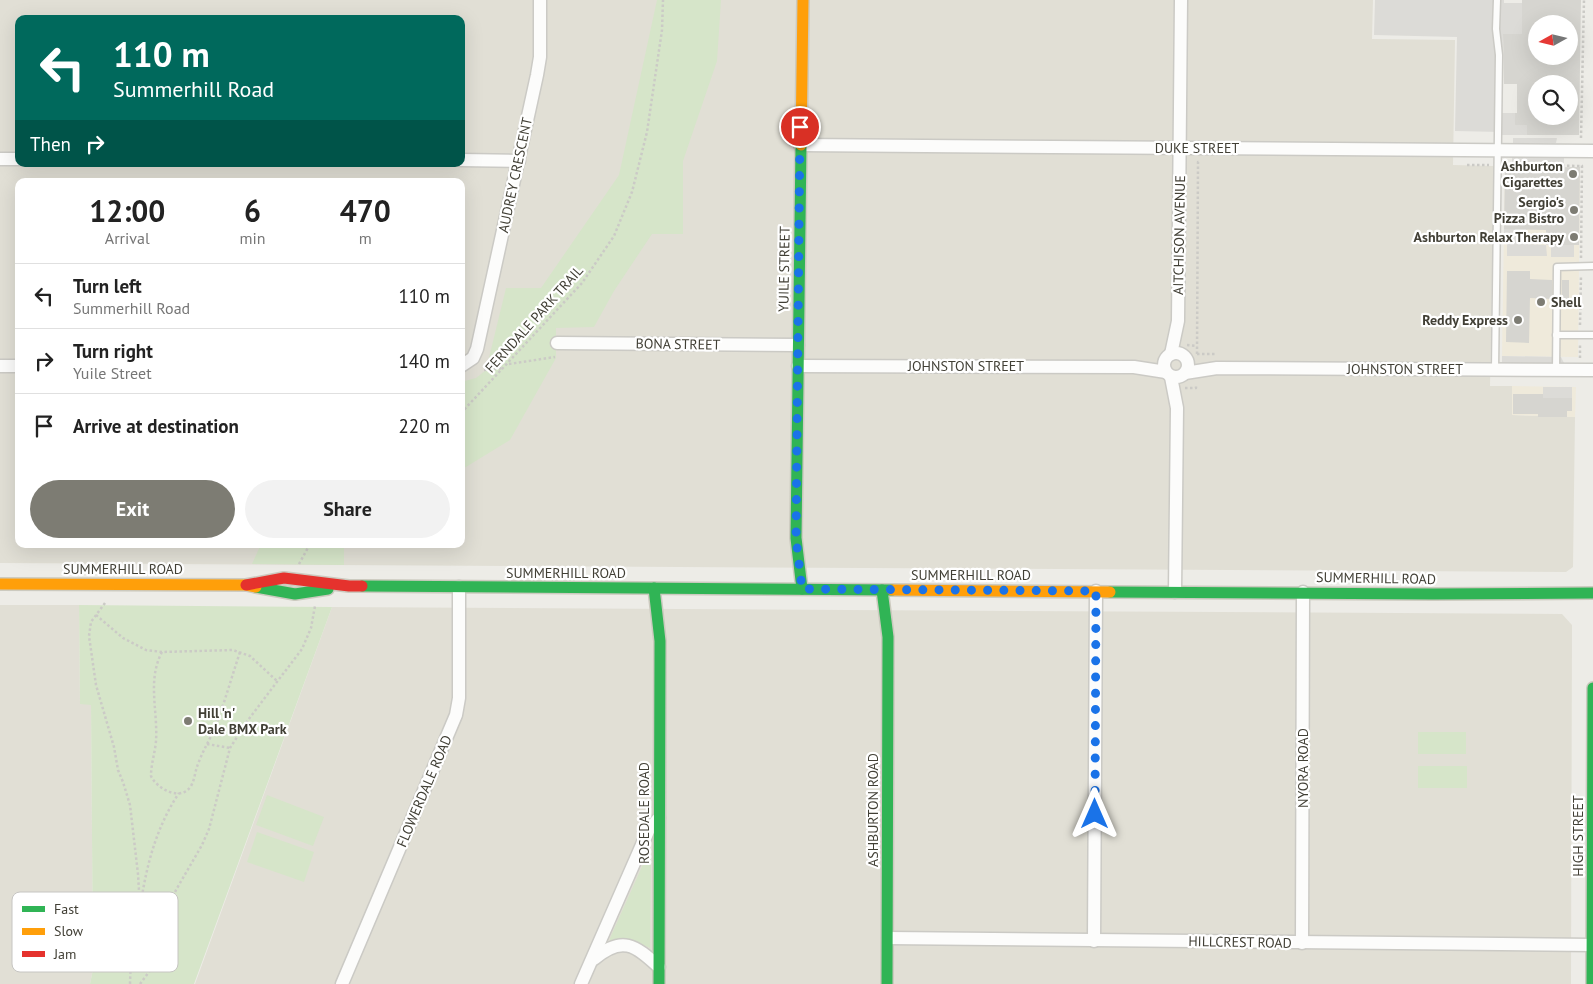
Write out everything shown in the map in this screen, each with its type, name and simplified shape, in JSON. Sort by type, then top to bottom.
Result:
[{"type":"main road","name":"YUILE STREET","points":[[802,589],[796,538],[803,0]]},
{"type":"main road","name":"YUILE STREET","points":[[788,589],[796,538]]},
{"type":"main road","name":"SUMMERHILL ROAD","points":[[0,584],[246,585],[295,594],[349,586],[1593,593]]},
{"type":"main road","name":"ROSEDALE ROAD","points":[[654,588],[660,641],[659,984]]},
{"type":"main road","name":"ROSEDALE ROAD","points":[[660,641],[667,588]]},
{"type":"main road","name":"ASHBURTON ROAD","points":[[882,590],[888,637],[888,984]]},
{"type":"main road","name":"ASHBURTON ROAD","points":[[888,637],[896,590]]},
{"type":"main road","name":"HIGH STREET","points":[[1592,984],[1593,688]]},
{"type":"street","name":"AUDREY CRESCENT","points":[[465,363],[473,358],[477,349],[519,160],[538,66],[540,0]]},
{"type":"street","name":"AITCHISON AVENUE","points":[[1175,592],[1181,0]]},
{"type":"street","name":"DUKE STREET","points":[[800,145],[1587,151]]},
{"type":"street","points":[[0,159],[15,159]]},
{"type":"street","points":[[465,160],[519,160]]},
{"type":"street","name":"BONA STREET","points":[[557,343],[798,345]]},
{"type":"street","points":[[0,366],[15,366]]},
{"type":"street","name":"JOHNSTON STREET","points":[[798,366],[1177,366],[1217,368],[1593,370]]},
{"type":"street","name":"FLOWERDALE ROAD","points":[[342,984],[456,715],[459,698],[459,587]]},
{"type":"street","points":[[1094,941],[1096,591]]},
{"type":"street","name":"NYORA ROAD","points":[[1302,943],[1303,592]]},
{"type":"street","points":[[581,984],[647,833],[659,818]]},
{"type":"street","name":"HILLCREST ROAD","points":[[888,938],[1592,945]]},
{"type":"street","points":[[592,960],[604,950],[616,946],[630,946],[638,949],[659,968]]},
{"type":"lane","points":[[1495,370],[1499,54],[1496,29],[1497,0]]},
{"type":"lane","points":[[1556,371],[1557,267],[1593,266]]},
{"type":"lane","points":[[1556,335],[1593,334]]},
{"type":"path","name":"FERNDALE PARK TRAIL","points":[[465,409],[582,283],[614,236],[632,192],[647,132],[662,30],[663,0]]},
{"type":"path","points":[[1580,358],[1583,166],[1581,162],[1587,151],[1584,0]]},
{"type":"path","points":[[1208,162],[1198,162],[1197,354],[1217,354]]},
{"type":"path","points":[[1458,164],[1583,166]]},
{"type":"path","points":[[507,364],[559,356]]},
{"type":"path","points":[[484,370],[505,367]]},
{"type":"path","points":[[105,603],[96,614],[88,631],[95,679],[114,747],[118,770],[130,805],[139,892]]},
{"type":"path","points":[[175,892],[202,846],[209,829],[230,748],[248,720],[302,649],[307,640],[315,606]]},
{"type":"path","points":[[96,614],[123,638],[146,650],[162,652],[225,649],[240,652],[250,656],[277,681]]},
{"type":"path","points":[[162,652],[154,673],[156,732],[151,776],[158,787],[179,794]]},
{"type":"path","points":[[143,892],[146,872],[165,817],[179,794],[191,786],[198,764],[216,725],[240,652]]},
{"type":"path","points":[[207,744],[230,748]]},
{"type":"path","points":[[140,984],[149,972]]},
{"type":"shaded area","points":[[0,0],[1373,0],[1372,39],[1455,40],[1453,165],[1494,166],[1490,386],[1512,386],[1512,415],[1575,417],[1573,567],[1566,572],[0,563]]},
{"type":"shaded area","points":[[1375,0],[1504,0],[1504,3],[1522,3],[1522,34],[1503,34],[1502,113],[1515,113],[1515,125],[1527,125],[1527,135],[1501,135],[1501,132],[1455,131],[1457,37],[1374,35]]},
{"type":"shaded area","points":[[1513,138],[1557,138],[1556,143],[1513,143]]},
{"type":"shaded area","points":[[1512,157],[1564,158],[1564,164],[1512,163]]},
{"type":"shaded area","points":[[1580,167],[1578,357],[1502,356],[1505,168]]},
{"type":"shaded area","points":[[1504,229],[1527,229],[1527,244],[1546,245],[1547,256],[1507,256],[1507,244],[1504,244]]},
{"type":"shaded area","points":[[1551,245],[1574,245],[1574,257],[1551,257]]},
{"type":"shaded area","points":[[1502,356],[1561,357],[1564,363],[1502,363]]},
{"type":"shaded area","points":[[1512,386],[1576,387],[1575,417],[1512,415]]},
{"type":"shaded area","points":[[1543,387],[1572,387],[1572,398],[1543,398]]},
{"type":"shaded area","points":[[0,605],[79,605],[80,704],[91,704],[92,892],[12,892],[12,972],[92,972],[90,984],[0,984]]},
{"type":"shaded area","points":[[332,607],[1562,614],[1572,625],[1571,984],[195,984]]},
{"type":"green space","points":[[657,0],[721,0],[717,61],[683,161],[683,234],[652,234],[614,291],[594,327],[556,328],[556,358],[510,440],[465,468],[465,381],[476,378],[486,370],[506,288],[541,288],[619,175]]},
{"type":"green space","points":[[259,548],[344,548],[344,565],[252,564]]},
{"type":"green space","points":[[79,605],[332,607],[194,984],[90,984],[92,972],[178,972],[178,892],[92,892],[91,705],[80,704]]},
{"type":"green space","points":[[1418,732],[1466,732],[1466,754],[1418,754]]},
{"type":"green space","points":[[1418,766],[1467,766],[1467,788],[1418,788]]},
{"type":"green space","points":[[267,795],[324,817],[313,846],[256,825]]},
{"type":"green space","points":[[257,832],[314,852],[304,882],[247,862]]},
{"type":"green space","points":[[649,851],[651,852],[650,948],[629,939],[610,941],[610,938]]},
{"type":"building","points":[[1522,0],[1581,0],[1579,135],[1527,135],[1527,125],[1515,125],[1517,84],[1504,84],[1503,34],[1522,34]]},
{"type":"building","points":[[1580,167],[1579,245],[1546,245],[1546,230],[1504,229],[1505,168]]},
{"type":"building","name":"Reddy Express","points":[[1507,271],[1530,271],[1530,279],[1552,280],[1552,299],[1530,298],[1529,343],[1506,342]]},
{"type":"building","points":[[1562,280],[1569,280],[1569,299],[1562,299]]},
{"type":"building","points":[[1513,394],[1543,394],[1543,398],[1572,398],[1572,411],[1567,411],[1567,417],[1538,417],[1538,414],[1513,414]]},
{"type":"traffic: fast","points":[[801,145],[796,538],[802,589]]},
{"type":"traffic: fast","points":[[362,586],[892,590]]},
{"type":"traffic: fast","points":[[256,587],[295,594],[328,589]]},
{"type":"traffic: fast","points":[[654,588],[660,641],[659,984]]},
{"type":"traffic: fast","points":[[882,590],[888,637],[887,984]]},
{"type":"traffic: fast","points":[[1110,592],[1593,593]]},
{"type":"traffic: fast","points":[[1592,984],[1593,688]]},
{"type":"traffic: slow","points":[[801,145],[803,0]]},
{"type":"traffic: slow","points":[[0,584],[246,585],[256,587]]},
{"type":"traffic: slow","points":[[892,590],[1110,592]]},
{"type":"traffic: jam","points":[[246,585],[284,578],[362,586]]},
{"type":"place","name":"Ashburton Cigarettes","points":[[1573,174]]},
{"type":"place","name":"Sergio's Pizza Bistro","points":[[1574,210]]},
{"type":"place","name":"Ashburton Relax Therapy","points":[[1574,237]]},
{"type":"place","name":"Shell","points":[[1541,302]]},
{"type":"place","name":"Reddy Express","points":[[1518,320]]},
{"type":"place","name":"Hill 'n' Dale BMX Park","points":[[188,721]]},
{"type":"route","points":[[800,127],[796,538],[802,589],[1096,591],[1095,814]]}]
